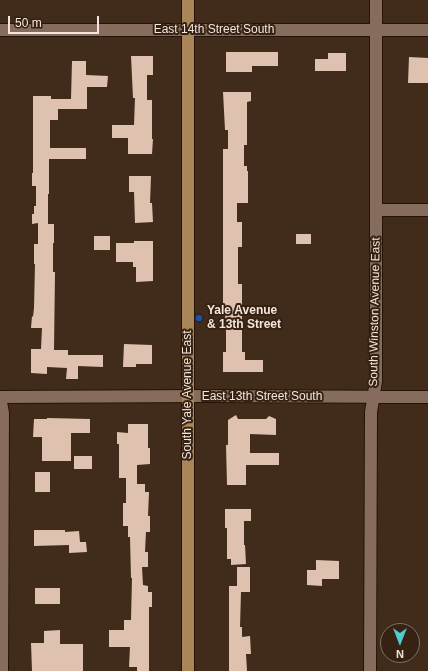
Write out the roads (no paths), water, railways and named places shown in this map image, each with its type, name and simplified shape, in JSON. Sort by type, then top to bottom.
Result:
[{"type":"main road","name":"South Yale Avenue East","points":[[188,0],[188,671]]},
{"type":"street","name":"South Winston Avenue East","points":[[370,671],[370,420],[376,381],[376,0]]},
{"type":"street","name":"East 14th Street South","points":[[0,30],[428,30]]},
{"type":"street","points":[[376,210],[428,210]]},
{"type":"street","name":"East 13th Street South","points":[[0,397],[428,397]]},
{"type":"street","points":[[0,397],[3,413],[2,671]]},
{"type":"place","name":"Yale Avenue & 13th Street","points":[[199,318]]}]
